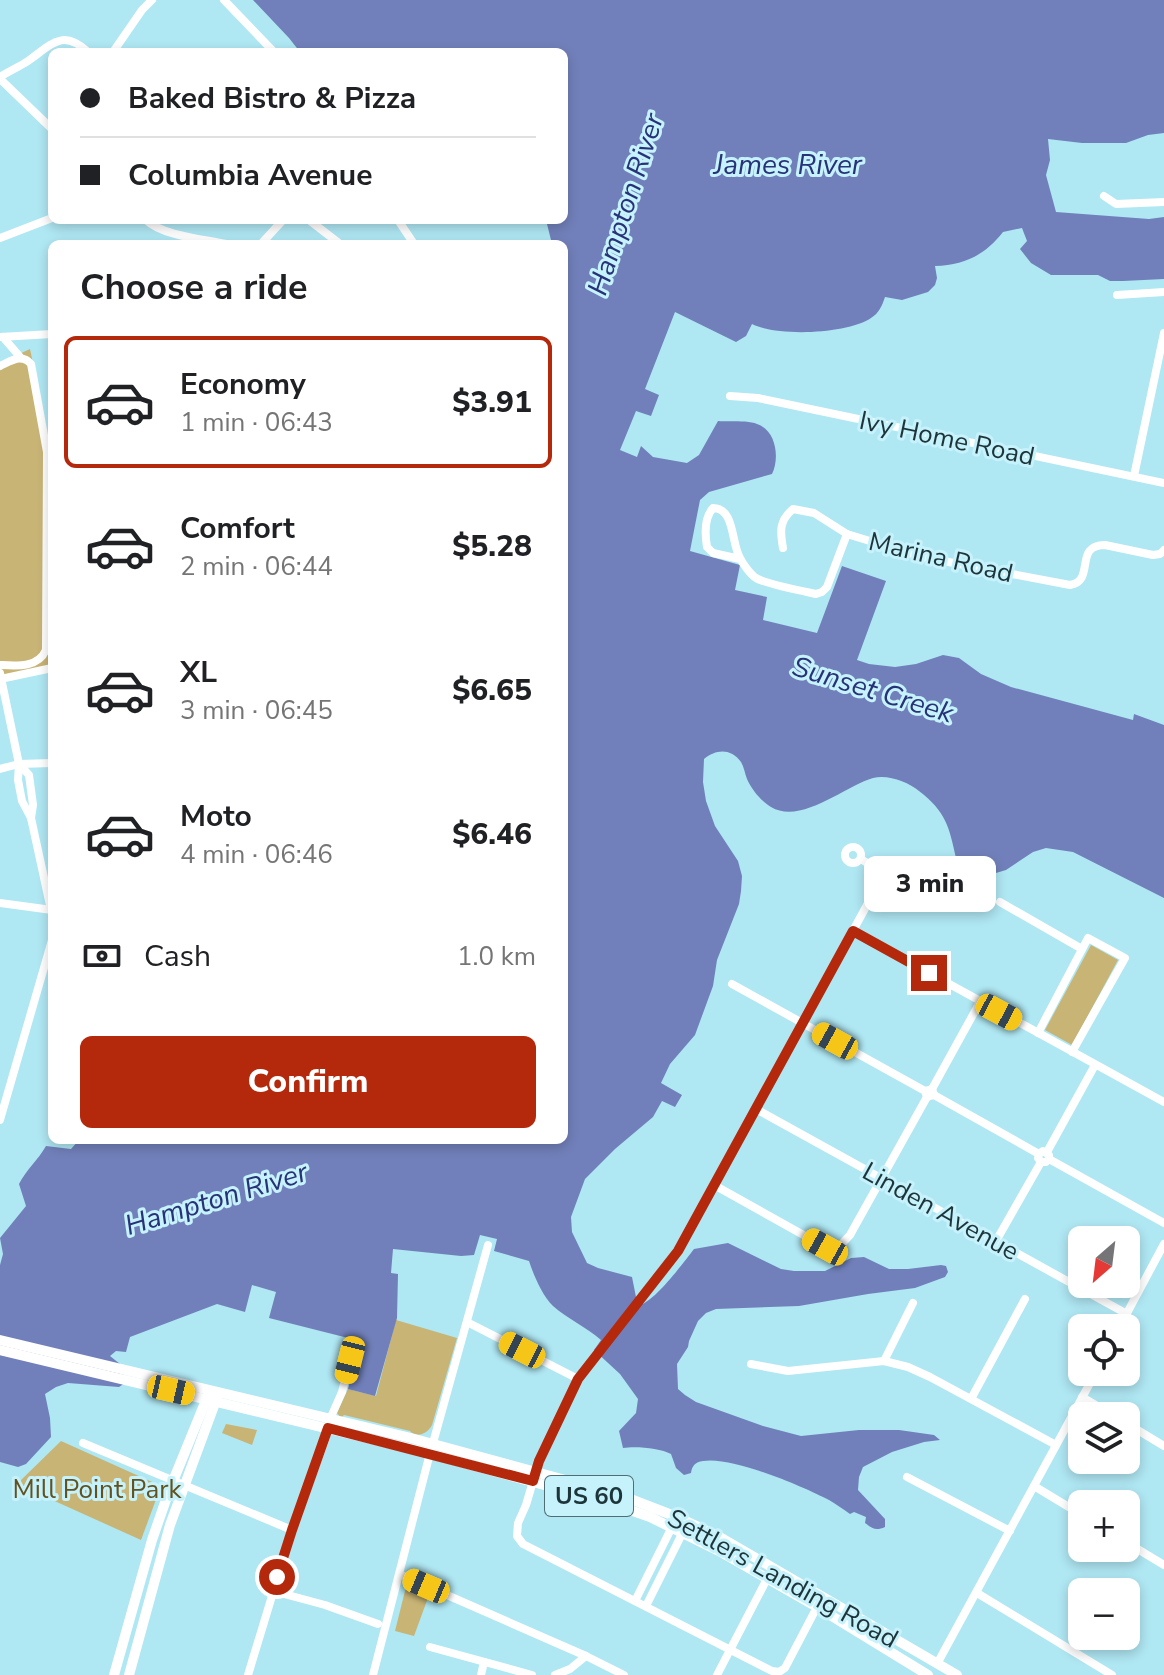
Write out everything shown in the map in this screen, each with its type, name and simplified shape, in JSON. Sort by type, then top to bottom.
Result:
[{"type":"main road","name":"Settlers Landing Road","points":[[0,1340],[173,1386]]},
{"type":"main road","name":"Settlers Landing Road","points":[[0,1350],[213,1395],[620,1495],[685,1527],[928,1672],[957,1675]]},
{"type":"main road","points":[[114,1675],[152,1540],[173,1481],[213,1395]]},
{"type":"main road","points":[[129,1675],[160,1557],[213,1395]]},
{"type":"main road","name":"Settlers Landing Road","points":[[685,1527],[718,1536],[773,1567],[928,1672]]},
{"type":"street","points":[[116,48],[152,0]]},
{"type":"street","points":[[224,0],[270,48]]},
{"type":"street","points":[[48,125],[0,78],[40,51],[65,40],[76,41],[84,48]]},
{"type":"street","points":[[1104,196],[1116,204],[1164,202]]},
{"type":"street","points":[[0,238],[48,220]]},
{"type":"street","points":[[150,224],[208,240]]},
{"type":"street","points":[[265,240],[279,224]]},
{"type":"street","points":[[314,224],[335,240]]},
{"type":"street","points":[[1117,295],[1164,292]]},
{"type":"street","points":[[1134,476],[1160,380],[1164,333]]},
{"type":"street","points":[[1,337],[48,334]]},
{"type":"street","points":[[0,665],[36,662],[41,660],[46,650],[47,452],[31,364],[1,337]]},
{"type":"street","points":[[0,366],[21,358]]},
{"type":"street","name":"Ivy Home Road","points":[[730,396],[758,398],[1164,483]]},
{"type":"street","points":[[713,508],[720,508],[726,513],[740,559],[713,553],[707,547],[706,520],[713,508]]},
{"type":"street","points":[[783,548],[780,529],[793,509],[814,513],[847,534]]},
{"type":"street","name":"Marina Road","points":[[740,559],[758,579],[820,593],[827,587],[847,534],[922,557],[1070,585],[1080,581],[1088,554],[1098,545],[1153,555],[1164,550]]},
{"type":"street","points":[[48,669],[0,677],[19,764],[29,775],[33,805],[31,818],[48,892]]},
{"type":"street","points":[[0,769],[19,764],[48,763]]},
{"type":"street","points":[[817,1607],[785,1668],[779,1672],[772,1671],[519,1541],[516,1534],[534,1476],[578,1379],[678,1251],[879,883],[880,875],[876,868],[861,859]]},
{"type":"street","points":[[1000,902],[1082,949]]},
{"type":"street","points":[[0,903],[48,909]]},
{"type":"street","points":[[853,931],[1164,1102]]},
{"type":"street","points":[[1038,1033],[1088,938],[1125,958],[1072,1052]]},
{"type":"street","points":[[0,1120],[3,1096],[48,953]]},
{"type":"street","points":[[732,984],[1164,1223]]},
{"type":"street","points":[[714,1185],[825,1247],[836,1249],[844,1242],[980,1002]]},
{"type":"street","points":[[996,1241],[1095,1065]]},
{"type":"street","name":"Linden Avenue","points":[[756,1109],[1127,1314]]},
{"type":"street","points":[[1127,1314],[1164,1244]]},
{"type":"street","points":[[373,1675],[488,1245]]},
{"type":"street","points":[[971,1399],[1025,1299]]},
{"type":"street","points":[[884,1361],[913,1303]]},
{"type":"street","points":[[467,1322],[578,1379]]},
{"type":"street","points":[[248,1675],[292,1530],[342,1392],[350,1360]]},
{"type":"street","points":[[751,1364],[788,1371],[884,1361],[908,1367],[1056,1445]]},
{"type":"street","points":[[928,1672],[977,1593],[1088,1386]]},
{"type":"street","points":[[1082,1397],[1090,1402]]},
{"type":"street","points":[[1140,1431],[1164,1446]]},
{"type":"street","points":[[83,1443],[292,1530]]},
{"type":"street","points":[[907,1477],[1010,1531]]},
{"type":"street","points":[[1034,1486],[1068,1507]]},
{"type":"street","points":[[635,1601],[674,1522]]},
{"type":"street","points":[[646,1606],[685,1527]]},
{"type":"street","points":[[1140,1550],[1164,1565]]},
{"type":"street","points":[[717,1675],[773,1567]]},
{"type":"street","points":[[399,1574],[624,1675]]},
{"type":"street","points":[[273,1591],[378,1624]]},
{"type":"street","points":[[977,1593],[1112,1675]]},
{"type":"street","points":[[430,1647],[532,1675]]},
{"type":"street","points":[[555,1675],[570,1669],[586,1656]]},
{"type":"street","points":[[481,1675],[484,1662]]},
{"type":"green space","points":[[30,349],[46,426],[48,666],[0,676],[0,363]]},
{"type":"green space","points":[[1091,945],[1118,960],[1072,1045],[1045,1030]]},
{"type":"green space","points":[[396,1320],[457,1338],[432,1425],[419,1435],[344,1415],[341,1418],[337,1413],[348,1389],[376,1396]]},
{"type":"green space","points":[[226,1424],[257,1430],[252,1445],[222,1433]]},
{"type":"green space","name":"Mill Point Park","points":[[61,1441],[161,1486],[141,1540],[17,1484]]},
{"type":"green space","points":[[406,1587],[429,1595],[414,1636],[395,1631]]},
{"type":"water","name":"James River","points":[[253,0],[1164,0],[1164,133],[1126,143],[1048,139],[1050,160],[1046,175],[1056,212],[1149,219],[1164,217],[1164,279],[1110,281],[1098,275],[1051,275],[1031,263],[1020,249],[1027,241],[1022,228],[1003,232],[973,258],[935,266],[937,278],[928,292],[902,300],[885,297],[874,316],[846,328],[795,332],[752,324],[746,336],[736,342],[675,312],[645,389],[659,395],[651,416],[636,411],[620,450],[637,457],[641,446],[653,457],[687,463],[699,455],[718,421],[753,423],[768,432],[776,453],[772,474],[709,492],[700,500],[690,551],[740,565],[735,590],[767,597],[763,620],[817,633],[842,566],[886,581],[857,660],[895,667],[943,655],[959,658],[981,674],[1011,687],[1133,720],[1134,714],[1164,725],[1164,898],[1073,852],[1046,848],[996,873],[967,866],[956,858],[941,813],[914,788],[898,780],[873,778],[809,808],[783,811],[771,807],[757,795],[741,762],[733,754],[718,752],[704,759],[706,801],[715,826],[738,861],[742,876],[739,904],[717,960],[713,986],[695,1035],[670,1064],[661,1083],[682,1095],[675,1107],[662,1101],[653,1117],[585,1179],[571,1217],[572,1232],[587,1263],[632,1277],[640,1305],[661,1289],[694,1249],[728,1243],[781,1269],[794,1271],[825,1271],[851,1258],[864,1257],[889,1269],[946,1266],[948,1272],[945,1277],[915,1288],[799,1306],[716,1309],[698,1321],[688,1347],[677,1364],[678,1389],[685,1395],[696,1402],[763,1426],[801,1436],[859,1430],[899,1430],[934,1435],[940,1440],[892,1452],[863,1467],[858,1490],[885,1519],[885,1527],[872,1528],[865,1523],[866,1517],[854,1512],[850,1514],[817,1494],[748,1467],[703,1461],[694,1465],[691,1473],[684,1475],[676,1468],[671,1454],[648,1448],[623,1448],[619,1431],[636,1413],[638,1399],[620,1374],[594,1350],[601,1340],[553,1306],[539,1285],[529,1261],[494,1251],[497,1239],[480,1235],[474,1255],[393,1249],[391,1273],[398,1274],[397,1318],[375,1396],[348,1389],[360,1341],[269,1318],[276,1292],[252,1285],[245,1312],[217,1304],[130,1337],[126,1352],[116,1351],[110,1356],[120,1364],[125,1383],[119,1387],[68,1383],[45,1394],[51,1437],[26,1464],[18,1467],[0,1462],[0,1265],[3,1254],[0,1238],[26,1206],[19,1184],[46,1146],[71,1149],[75,1144],[568,1144],[568,240],[551,240],[547,224],[568,224],[568,48],[297,48]]},
{"type":"route","points":[[277,1577],[328,1428],[533,1481],[539,1461],[578,1379],[678,1251],[853,931],[929,973]]},
{"type":"water label","name":"Hampton River","points":[[625,204]]},
{"type":"water label","name":"Sunset Creek","points":[[873,689]]},
{"type":"water label","name":"Hampton River","points":[[216,1198]]}]
